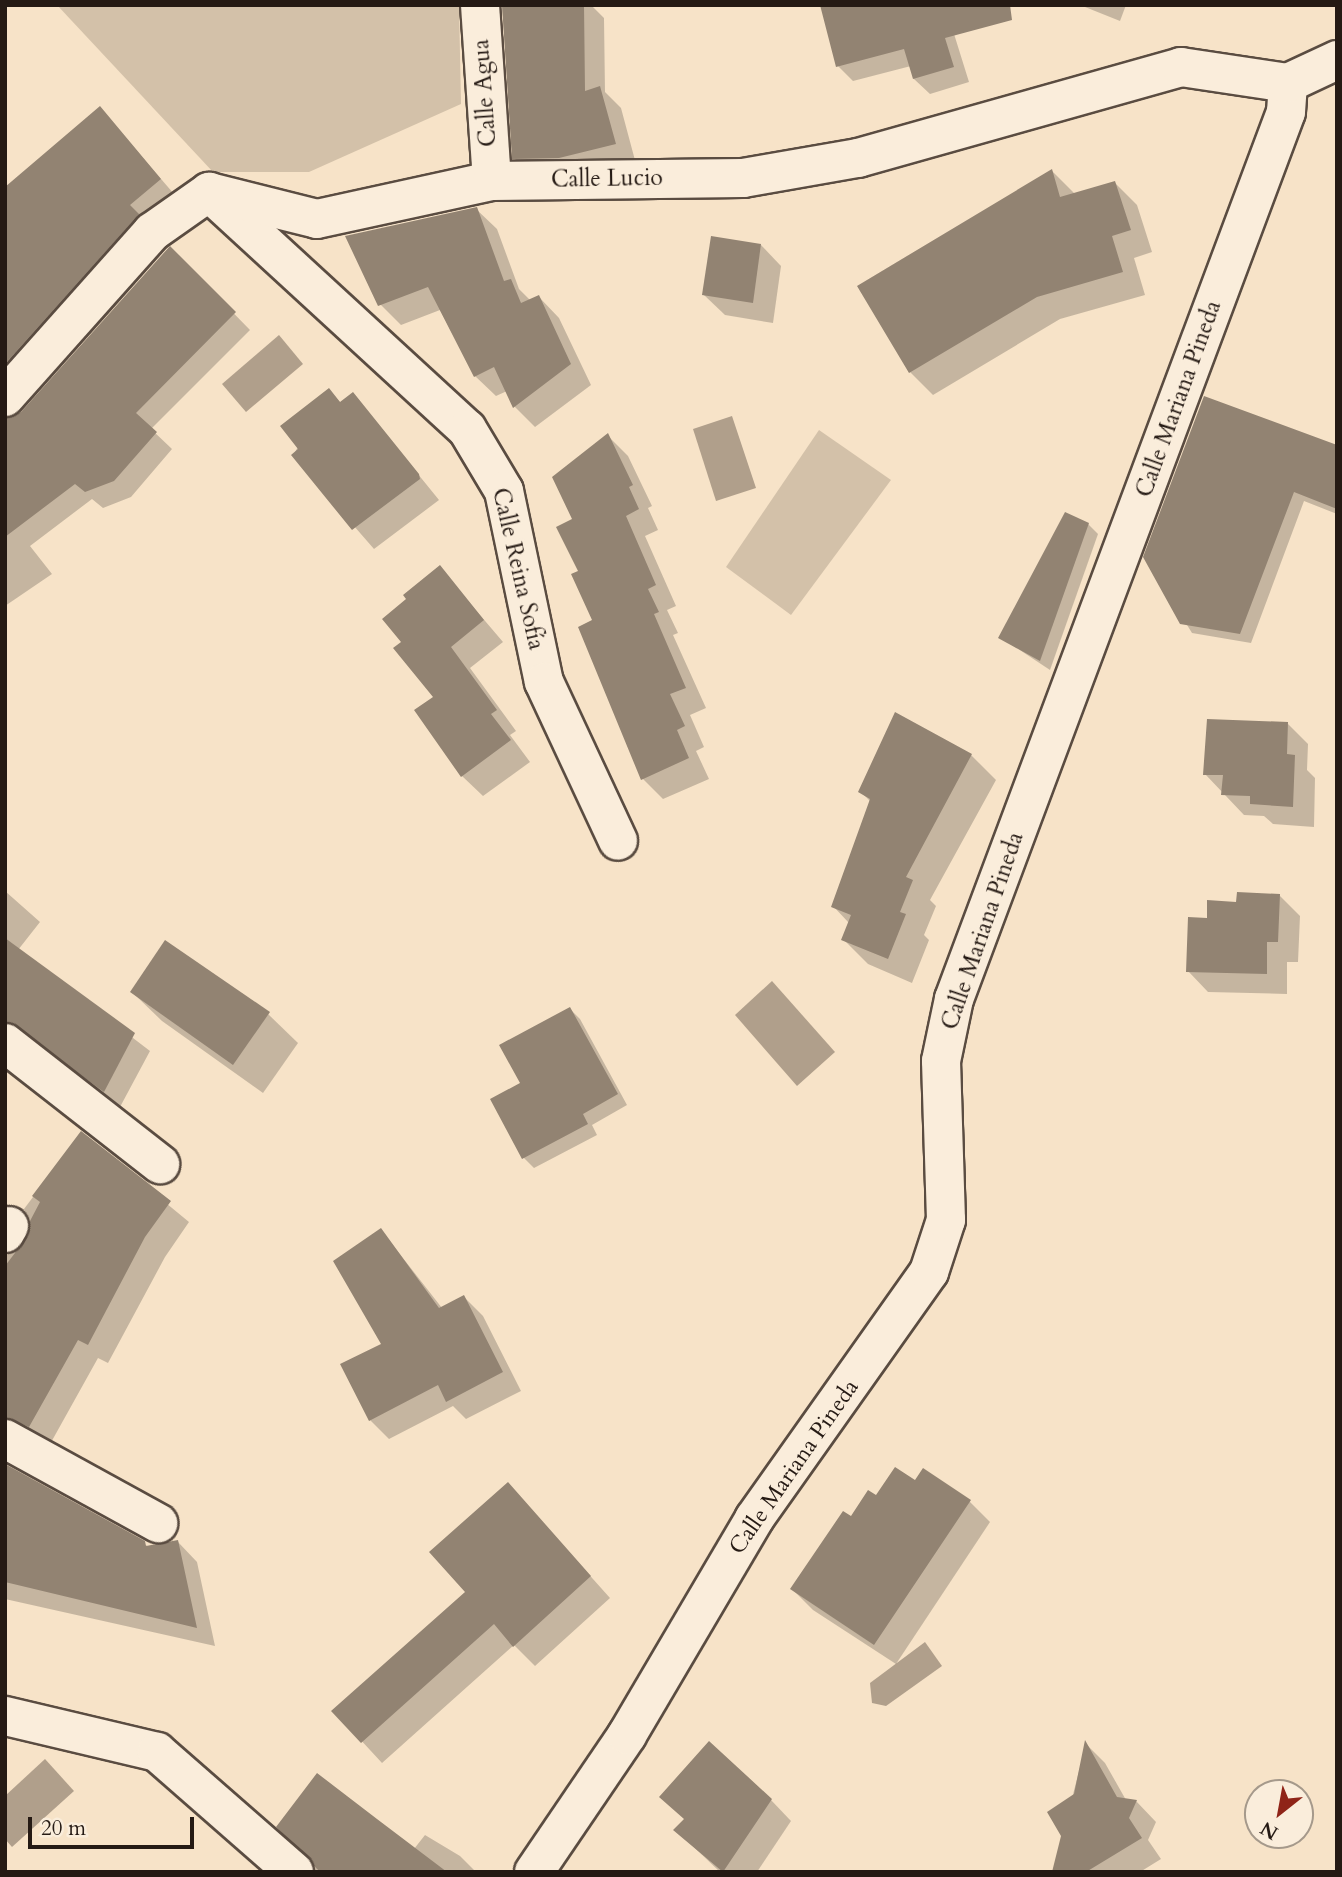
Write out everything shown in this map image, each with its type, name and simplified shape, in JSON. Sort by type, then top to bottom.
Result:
[{"type":"street","name":"Calle Agua","points":[[480,5],[492,181]]},
{"type":"street","points":[[1288,83],[1337,60]]},
{"type":"street","name":"Calle Lucio","points":[[209,192],[317,219],[492,181],[755,175],[858,158],[1181,67],[1288,83]]},
{"type":"street","name":"Calle Mariana Pineda","points":[[534,1872],[627,1735],[754,1519],[929,1272],[946,1220],[941,1061],[954,999],[1286,112],[1288,83]]},
{"type":"street","points":[[5,397],[152,232],[209,192]]},
{"type":"street","name":"Calle Reina Sofía","points":[[209,192],[467,429],[504,491],[544,682],[618,841]]},
{"type":"street","points":[[5,1043],[159,1164]]},
{"type":"street","points":[[5,1439],[159,1523]]},
{"type":"street","points":[[5,1716],[157,1752],[294,1872]]},
{"type":"shaded area","points":[[57,5],[459,5],[461,104],[309,172],[213,172]]},
{"type":"shaded area","points":[[279,335],[303,364],[246,412],[222,384]]},
{"type":"shaded area","points":[[732,416],[756,488],[716,501],[693,429]]},
{"type":"shaded area","points":[[819,430],[891,480],[791,615],[726,567]]},
{"type":"shaded area","points":[[772,981],[835,1052],[797,1086],[735,1015]]},
{"type":"shaded area","points":[[925,1642],[942,1666],[886,1706],[872,1703],[870,1683]]},
{"type":"shaded area","points":[[45,1759],[74,1791],[12,1847],[5,1839],[5,1796]]},
{"type":"building","points":[[502,5],[584,5],[585,91],[600,86],[616,144],[559,158],[512,159]]},
{"type":"building","points":[[820,5],[1010,5],[1012,20],[945,38],[954,67],[913,79],[904,49],[836,67]]},
{"type":"building","points":[[100,106],[161,179],[130,205],[139,214],[5,364],[5,187]]},
{"type":"building","points":[[1052,169],[1060,197],[1115,181],[1131,230],[1112,236],[1123,272],[1037,297],[909,373],[857,286]]},
{"type":"building","points":[[477,207],[504,281],[511,279],[521,303],[539,295],[571,364],[513,408],[494,367],[474,377],[428,287],[378,306],[345,236]]},
{"type":"building","points":[[711,236],[761,244],[753,303],[702,295]]},
{"type":"building","points":[[170,246],[236,312],[136,413],[157,432],[114,481],[85,492],[75,484],[5,537],[5,418],[21,412]]},
{"type":"building","points":[[329,388],[340,402],[353,392],[419,474],[420,479],[352,530],[291,455],[298,449],[280,426]]},
{"type":"building","points":[[1204,396],[1337,445],[1337,509],[1294,492],[1240,634],[1180,624],[1143,557]]},
{"type":"building","points":[[608,433],[633,485],[629,487],[639,509],[626,516],[656,585],[648,589],[659,612],[654,614],[686,688],[670,694],[685,726],[677,730],[689,758],[641,780],[578,627],[592,620],[571,574],[578,571],[556,527],[572,519],[552,477]]},
{"type":"building","points":[[1065,512],[1089,523],[1040,661],[998,638]]},
{"type":"building","points":[[440,565],[484,620],[451,647],[497,710],[491,714],[511,740],[461,777],[414,710],[433,697],[393,648],[401,642],[382,619],[406,599],[403,595]]},
{"type":"building","points":[[895,712],[972,754],[906,877],[913,880],[900,912],[906,914],[888,959],[841,940],[851,915],[831,907],[870,799],[858,792]]},
{"type":"building","points":[[1207,719],[1288,722],[1287,754],[1295,755],[1293,807],[1250,804],[1250,796],[1221,795],[1223,775],[1203,775]]},
{"type":"building","points":[[1237,892],[1280,894],[1278,942],[1267,942],[1267,974],[1186,972],[1188,917],[1207,918],[1207,900],[1236,902]]},
{"type":"building","points":[[5,938],[135,1033],[104,1092],[5,1020]]},
{"type":"building","points":[[165,940],[270,1012],[233,1065],[130,992]]},
{"type":"building","points":[[570,1007],[618,1094],[583,1114],[588,1124],[522,1159],[490,1099],[520,1083],[499,1045]]},
{"type":"building","points":[[81,1131],[171,1201],[145,1237],[88,1345],[78,1340],[29,1427],[5,1417],[5,1266],[28,1236],[30,1221],[40,1202],[32,1196]]},
{"type":"building","points":[[381,1228],[439,1308],[464,1295],[503,1372],[446,1402],[438,1385],[369,1421],[340,1364],[381,1344],[333,1261]]},
{"type":"building","points":[[5,1464],[145,1541],[146,1546],[178,1540],[197,1628],[5,1582]]},
{"type":"building","points":[[895,1467],[915,1480],[923,1468],[971,1500],[874,1645],[790,1589],[843,1511],[851,1516],[868,1490],[876,1495]]},
{"type":"building","points":[[508,1482],[591,1576],[513,1647],[494,1624],[361,1743],[331,1711],[465,1592],[429,1552]]},
{"type":"building","points":[[1085,1740],[1117,1797],[1137,1800],[1129,1818],[1142,1838],[1086,1872],[1052,1872],[1061,1836],[1047,1812],[1074,1794]]},
{"type":"building","points":[[709,1741],[772,1799],[723,1872],[673,1830],[684,1819],[659,1797]]},
{"type":"building","points":[[317,1773],[447,1872],[320,1872],[276,1827]]}]
